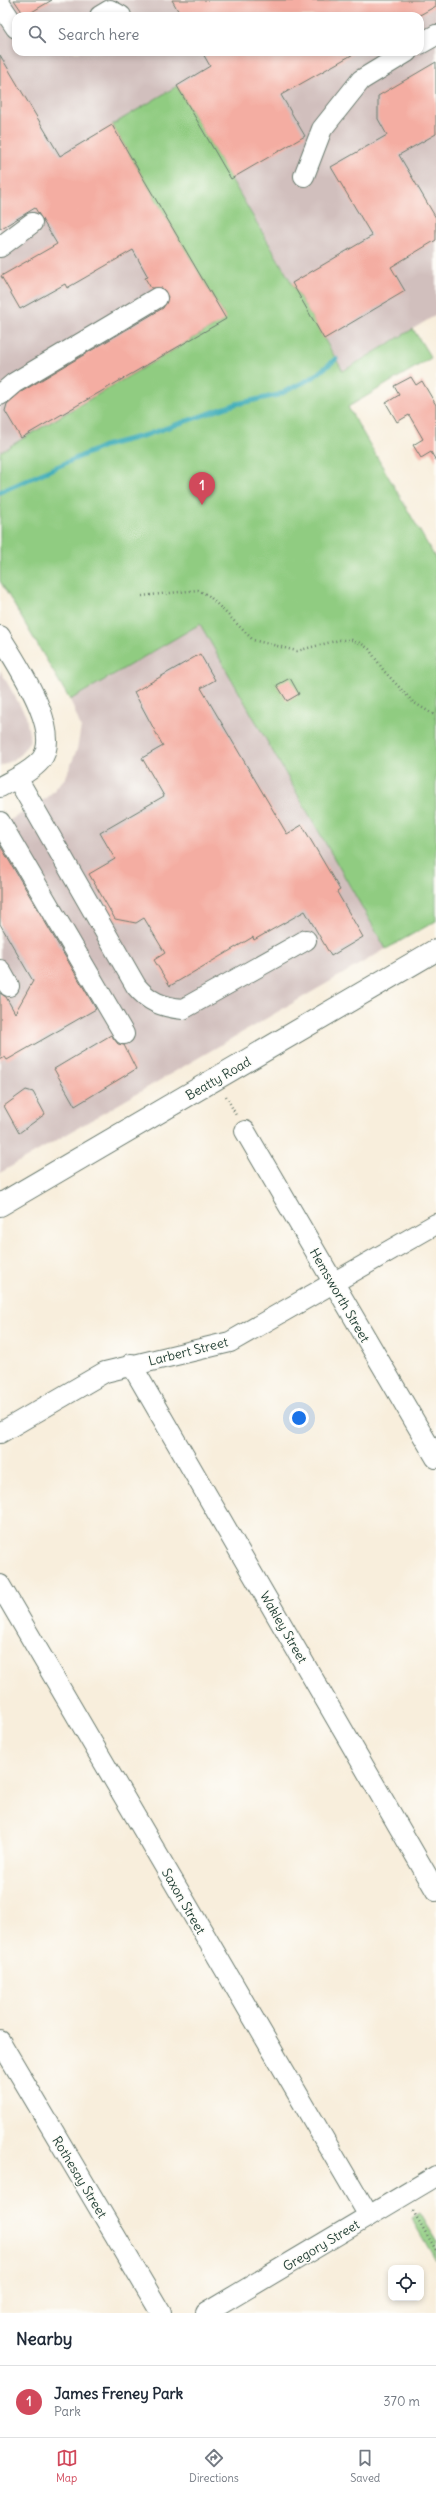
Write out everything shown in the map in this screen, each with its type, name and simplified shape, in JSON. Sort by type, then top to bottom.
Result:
[{"type":"main road","name":"Beatty Road","points":[[0,1205],[436,950]]},
{"type":"street","points":[[0,4],[12,22]]},
{"type":"street","points":[[424,42],[436,35]]},
{"type":"street","points":[[304,176],[322,129],[361,80],[400,56]]},
{"type":"street","points":[[0,247],[32,223]]},
{"type":"street","points":[[0,395],[14,383],[157,298]]},
{"type":"street","points":[[0,636],[33,692],[45,719],[47,739],[42,759],[8,782],[136,986],[146,998],[164,1007],[183,1009],[306,940]]},
{"type":"street","points":[[0,822],[124,1034]]},
{"type":"street","name":"Hemsworth Street","points":[[245,1131],[436,1458]]},
{"type":"street","name":"Larbert Street","points":[[0,1433],[105,1372],[131,1364],[230,1342],[436,1224]]},
{"type":"street","name":"Wakley Street","points":[[131,1364],[436,1890]]},
{"type":"street","name":"Saxon Street","points":[[0,1585],[368,2216]]},
{"type":"street","name":"Rothesay Street","points":[[0,2041],[161,2313]]},
{"type":"street","name":"Gregory Street","points":[[206,2313],[436,2176]]},
{"type":"path","points":[[142,596],[198,590],[209,596],[253,640],[297,651],[339,640],[352,640],[362,644],[369,649],[384,671],[413,702],[436,716]]},
{"type":"path","points":[[226,1096],[245,1131]]},
{"type":"path","points":[[404,2195],[436,2250]]},
{"type":"shaded area","points":[[0,0],[436,0],[436,315],[343,371],[177,86],[148,187],[226,319],[0,452]]},
{"type":"shaded area","points":[[200,623],[386,949],[0,1173],[0,826],[47,798],[66,777],[77,749],[81,727],[70,700]]},
{"type":"shaded area","points":[[0,670],[26,716],[30,740],[19,756],[0,767]]},
{"type":"green space","points":[[177,86],[343,371],[413,329],[431,358],[348,407],[436,559],[436,921],[386,949],[200,624],[70,700],[0,581],[0,452],[226,319],[112,125]]},
{"type":"green space","points":[[420,2213],[436,2240],[436,2261],[411,2218]]},
{"type":"building","points":[[14,0],[52,0],[32,12],[22,12]]},
{"type":"building","points":[[172,0],[436,0],[436,6],[424,13],[179,12]]},
{"type":"building","points":[[0,55],[60,156],[112,125],[226,319],[21,438],[5,411],[7,404],[21,392],[163,308],[168,297],[162,288],[151,288],[145,278],[148,277],[133,250],[67,288],[65,284],[20,309],[1,276],[57,244],[35,208],[0,229]]},
{"type":"building","points":[[204,56],[350,56],[281,95],[305,136],[231,179],[177,86],[210,66]]},
{"type":"building","points":[[436,62],[436,134],[399,155],[436,218],[436,240],[391,267],[405,291],[324,339],[292,283],[372,236],[331,167],[387,135],[378,119],[378,96]]},
{"type":"building","points":[[411,377],[416,385],[422,381],[436,405],[436,461],[431,452],[421,458],[413,445],[423,439],[409,415],[397,422],[386,403],[399,395],[394,386]]},
{"type":"building","points":[[200,654],[215,680],[201,688],[287,834],[302,825],[340,890],[337,892],[363,937],[331,956],[305,911],[254,940],[253,937],[170,986],[154,960],[165,953],[144,918],[136,923],[115,919],[89,874],[115,859],[100,833],[164,796],[142,758],[163,746],[134,692]]},
{"type":"building","points":[[290,678],[299,694],[287,701],[277,685]]},
{"type":"building","points":[[0,845],[96,1009],[7,1060],[5,1057],[0,1060],[0,993],[6,997],[15,1013],[33,981],[0,924]]},
{"type":"building","points":[[111,1035],[118,1044],[124,1045],[136,1069],[75,1106],[54,1069]]},
{"type":"building","points":[[26,1090],[33,1092],[45,1114],[19,1133],[4,1106]]},
{"type":"waterway","points":[[0,492],[104,446],[146,435],[236,404],[278,395],[312,378],[336,359]]},
{"type":"place","name":"James Freney Park","points":[[202,505]]}]
